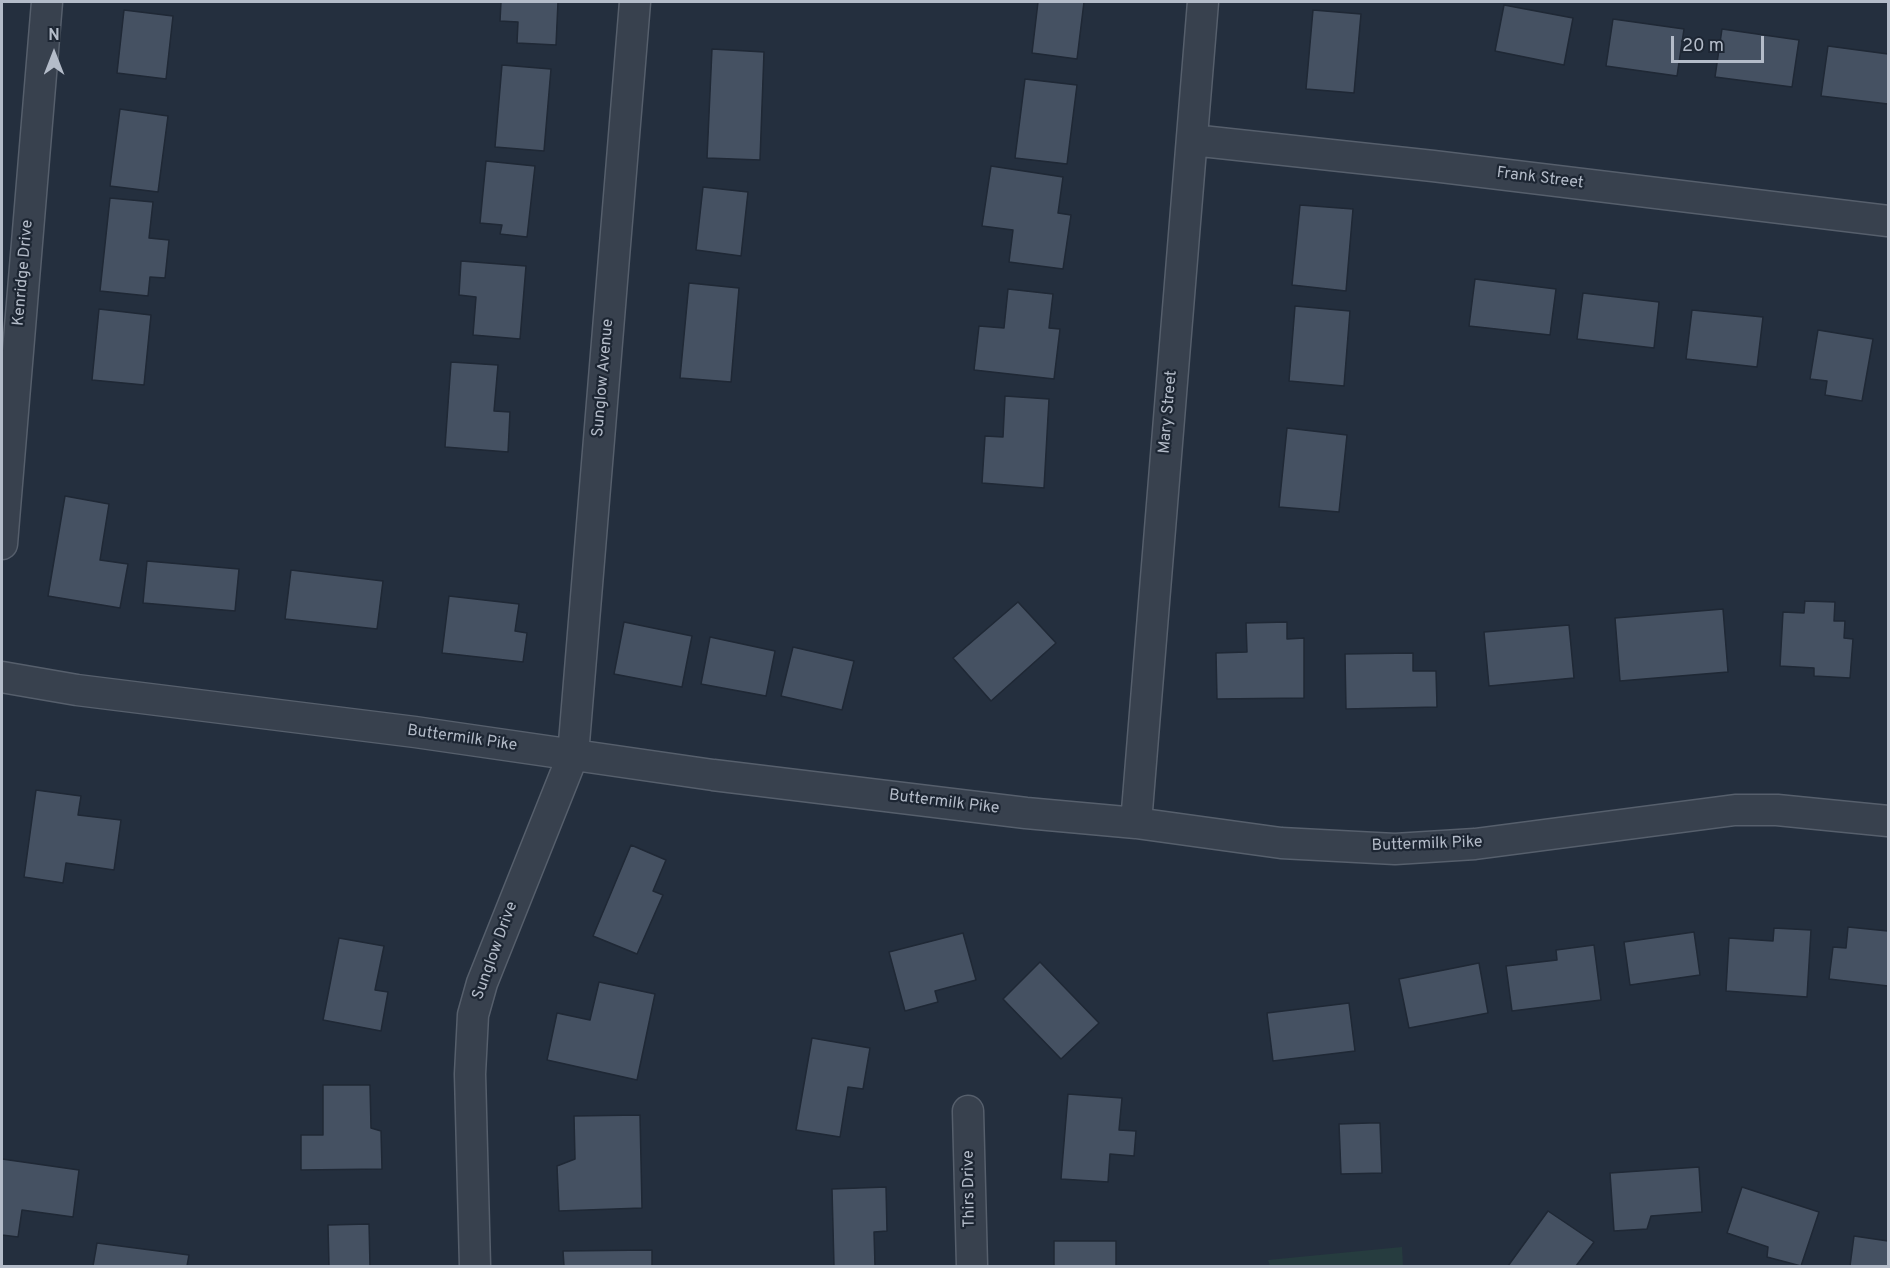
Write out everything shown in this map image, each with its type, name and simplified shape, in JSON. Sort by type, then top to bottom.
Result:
[{"type":"street","name":"Kenridge Drive","points":[[2,544],[47,2]]},
{"type":"street","name":"Sunglow Avenue","points":[[573,755],[635,2]]},
{"type":"street","name":"Mary Street","points":[[1136,823],[1203,2]]},
{"type":"street","name":"Frank Street","points":[[1192,140],[1888,221]]},
{"type":"street","name":"Buttermilk Pike","points":[[2,677],[77,690],[415,732],[724,777],[1136,823],[1281,843],[1395,849],[1475,844],[1735,810],[1777,810],[1888,821]]},
{"type":"street","name":"Sunglow Drive","points":[[475,1266],[470,1074],[473,1015],[482,983],[573,755]]},
{"type":"street","name":"Thirs Drive","points":[[968,1110],[972,1266]]},
{"type":"green space","points":[[1402,1247],[1403,1266],[1270,1266],[1268,1260]]},
{"type":"building","points":[[501,2],[558,2],[556,45],[517,43],[518,22],[500,21]]},
{"type":"building","points":[[1038,2],[1084,2],[1077,59],[1032,53]]},
{"type":"building","points":[[1504,5],[1573,18],[1564,65],[1495,51]]},
{"type":"building","points":[[124,10],[173,16],[166,79],[117,73]]},
{"type":"building","points":[[1313,10],[1361,14],[1354,93],[1306,89]]},
{"type":"building","points":[[1613,19],[1684,29],[1677,76],[1606,66]]},
{"type":"building","points":[[1722,29],[1799,40],[1792,87],[1715,77]]},
{"type":"building","points":[[1828,46],[1888,54],[1888,104],[1821,96]]},
{"type":"building","points":[[712,49],[764,52],[760,160],[707,158]]},
{"type":"building","points":[[502,65],[551,69],[544,151],[495,147]]},
{"type":"building","points":[[1025,79],[1077,85],[1067,164],[1015,158]]},
{"type":"building","points":[[120,109],[168,116],[158,192],[110,186]]},
{"type":"building","points":[[486,161],[535,166],[527,237],[500,234],[502,225],[480,223]]},
{"type":"building","points":[[991,166],[1063,177],[1058,213],[1071,215],[1063,269],[1009,262],[1013,230],[982,226]]},
{"type":"building","points":[[703,187],[748,192],[741,256],[696,250]]},
{"type":"building","points":[[110,198],[153,202],[149,238],[169,240],[165,278],[150,277],[148,296],[100,291]]},
{"type":"building","points":[[1300,205],[1353,209],[1346,291],[1292,285]]},
{"type":"building","points":[[461,261],[526,266],[520,339],[473,335],[476,297],[459,295]]},
{"type":"building","points":[[1475,279],[1556,289],[1550,335],[1469,326]]},
{"type":"building","points":[[689,283],[739,288],[731,382],[680,378]]},
{"type":"building","points":[[1008,289],[1053,294],[1049,328],[1060,329],[1054,379],[974,370],[979,326],[1004,328]]},
{"type":"building","points":[[1583,293],[1659,302],[1654,348],[1577,339]]},
{"type":"building","points":[[1295,306],[1350,311],[1344,386],[1289,381]]},
{"type":"building","points":[[99,309],[151,315],[144,385],[92,380]]},
{"type":"building","points":[[1692,310],[1763,317],[1757,367],[1686,359]]},
{"type":"building","points":[[1818,330],[1873,339],[1862,401],[1825,395],[1827,381],[1810,379]]},
{"type":"building","points":[[451,362],[498,365],[494,411],[510,412],[508,452],[445,447]]},
{"type":"building","points":[[1005,396],[1049,399],[1044,488],[982,483],[985,436],[1003,437]]},
{"type":"building","points":[[1287,428],[1347,435],[1339,512],[1279,507]]},
{"type":"building","points":[[65,496],[109,504],[100,560],[128,564],[120,608],[48,596]]},
{"type":"building","points":[[147,561],[239,569],[235,611],[143,603]]},
{"type":"building","points":[[291,570],[383,581],[377,629],[285,619]]},
{"type":"building","points":[[449,596],[519,604],[515,631],[527,633],[523,662],[442,653]]},
{"type":"building","points":[[1805,601],[1835,602],[1834,621],[1845,621],[1844,638],[1853,639],[1850,678],[1814,676],[1814,668],[1780,666],[1783,612],[1804,613]]},
{"type":"building","points":[[1018,602],[1056,643],[991,701],[953,658]]},
{"type":"building","points":[[1723,609],[1728,672],[1620,681],[1615,618]]},
{"type":"building","points":[[624,622],[692,636],[682,687],[614,674]]},
{"type":"building","points":[[1287,622],[1287,639],[1304,638],[1304,698],[1217,699],[1216,653],[1247,652],[1246,623]]},
{"type":"building","points":[[1569,625],[1574,678],[1489,686],[1484,632]]},
{"type":"building","points":[[710,637],[775,651],[766,696],[701,684]]},
{"type":"building","points":[[793,647],[854,661],[842,710],[781,696]]},
{"type":"building","points":[[1413,653],[1413,671],[1436,671],[1437,707],[1346,709],[1345,654]]},
{"type":"building","points":[[36,790],[81,796],[78,815],[121,820],[114,870],[66,863],[63,883],[24,877]]},
{"type":"building","points":[[631,845],[666,860],[653,891],[663,895],[637,954],[593,936]]},
{"type":"building","points":[[1848,927],[1888,931],[1888,986],[1829,979],[1833,947],[1846,948]]},
{"type":"building","points":[[1774,928],[1811,930],[1807,997],[1726,991],[1729,938],[1773,941]]},
{"type":"building","points":[[1694,932],[1700,975],[1630,985],[1624,942]]},
{"type":"building","points":[[963,933],[976,980],[935,991],[938,1002],[905,1011],[889,952]]},
{"type":"building","points":[[339,938],[384,946],[375,990],[388,992],[381,1031],[323,1020]]},
{"type":"building","points":[[1594,945],[1601,1000],[1512,1011],[1506,966],[1557,960],[1556,950]]},
{"type":"building","points":[[1040,962],[1099,1023],[1061,1059],[1003,999]]},
{"type":"building","points":[[1479,963],[1488,1013],[1409,1028],[1399,979]]},
{"type":"building","points":[[599,982],[655,994],[637,1080],[547,1060],[557,1013],[590,1020]]},
{"type":"building","points":[[1349,1003],[1355,1051],[1273,1061],[1267,1013]]},
{"type":"building","points":[[812,1038],[870,1048],[863,1089],[848,1087],[840,1137],[796,1130]]},
{"type":"building","points":[[323,1085],[370,1085],[371,1128],[381,1131],[382,1169],[301,1170],[301,1135],[323,1135]]},
{"type":"building","points":[[1068,1094],[1122,1098],[1119,1130],[1136,1131],[1134,1156],[1110,1154],[1108,1182],[1061,1179]]},
{"type":"building","points":[[640,1115],[642,1208],[559,1211],[557,1166],[575,1159],[574,1116]]},
{"type":"building","points":[[1380,1123],[1382,1173],[1341,1174],[1339,1124]]},
{"type":"building","points":[[2,1159],[79,1170],[73,1217],[22,1210],[18,1237],[2,1235]]},
{"type":"building","points":[[1699,1167],[1702,1212],[1651,1216],[1647,1229],[1614,1231],[1610,1173]]},
{"type":"building","points":[[886,1187],[887,1231],[874,1232],[875,1266],[834,1266],[832,1189]]},
{"type":"building","points":[[1742,1187],[1819,1212],[1801,1266],[1767,1257],[1768,1247],[1727,1233]]},
{"type":"building","points":[[1548,1211],[1594,1242],[1576,1266],[1508,1266]]},
{"type":"building","points":[[369,1224],[370,1266],[329,1266],[328,1225]]},
{"type":"building","points":[[1854,1236],[1888,1241],[1888,1266],[1850,1266]]},
{"type":"building","points":[[1054,1241],[1116,1241],[1116,1266],[1054,1266]]},
{"type":"building","points":[[97,1243],[189,1255],[187,1266],[93,1266]]},
{"type":"building","points":[[652,1250],[652,1266],[564,1266],[563,1251]]}]
